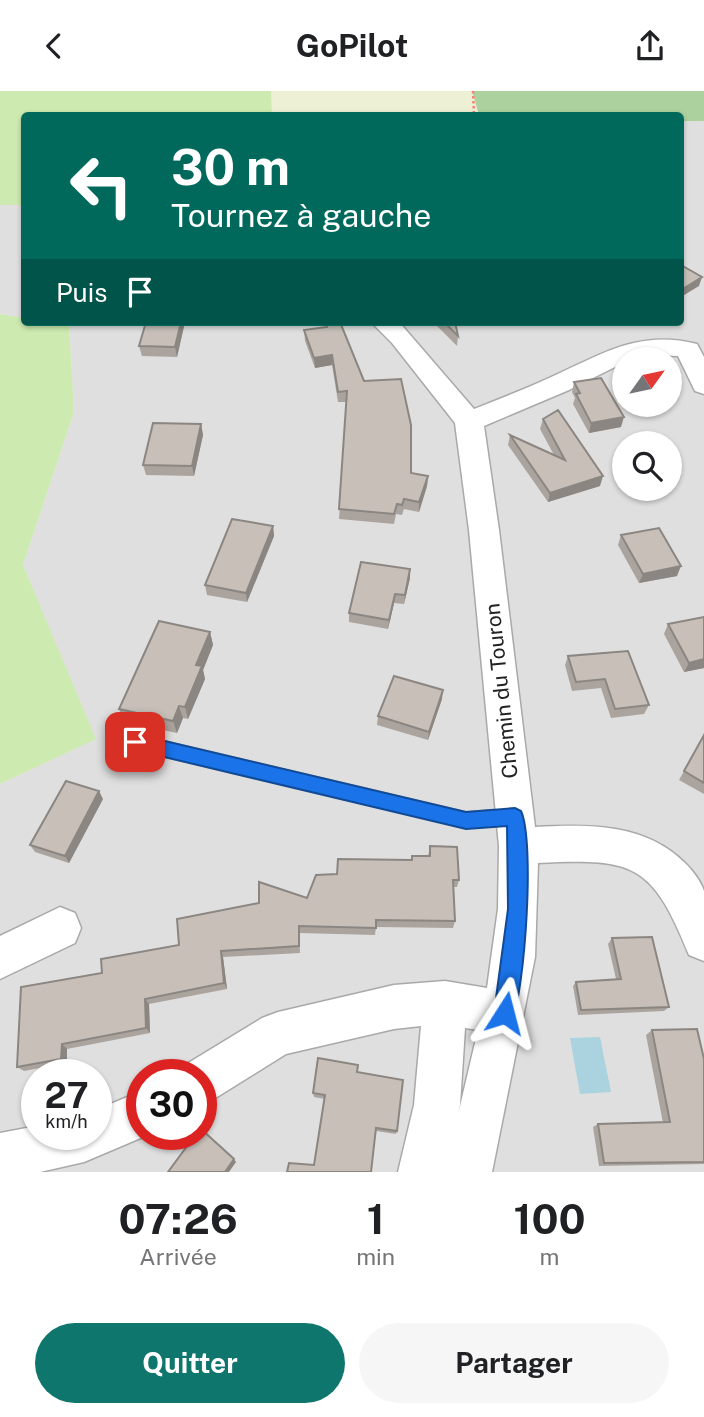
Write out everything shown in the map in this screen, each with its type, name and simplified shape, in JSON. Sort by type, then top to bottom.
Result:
[{"type":"street","points":[[389,326],[401,337],[469,421],[560,384],[622,353],[665,344],[688,350],[704,385]]},
{"type":"street","name":"Chemin du Touron","points":[[468,1172],[505,1013],[518,909],[516,831],[484,530],[469,421]]},
{"type":"street","points":[[516,831],[627,848],[651,859],[675,881],[704,940]]},
{"type":"street","points":[[0,958],[60,928]]},
{"type":"street","points":[[422,1172],[437,1105],[445,1003]]},
{"type":"street","points":[[217,1071],[278,1034],[394,1007],[445,1003],[505,1013]]},
{"type":"street","points":[[0,1157],[33,1150]]},
{"type":"lane","points":[[135,742],[516,831]]},
{"type":"path","points":[[473,91],[474,112]]},
{"type":"shaded area","points":[[684,120],[704,120],[704,1172],[0,1172],[0,784],[95,739],[23,565],[74,412],[69,326],[684,326]]},
{"type":"shaded area","points":[[0,205],[21,205],[21,318],[0,314]]},
{"type":"green space","points":[[0,91],[271,91],[272,112],[21,112],[21,205],[0,205]]},
{"type":"green space","points":[[271,91],[472,91],[478,112],[272,112]]},
{"type":"green space","points":[[472,91],[704,91],[704,121],[684,121],[684,112],[478,112]]},
{"type":"green space","points":[[0,314],[21,318],[21,326],[69,326],[74,412],[23,565],[96,739],[0,784]]},
{"type":"water","points":[[600,1037],[611,1092],[580,1094],[570,1038]]},
{"type":"building","points":[[684,267],[702,277],[684,288]]},
{"type":"building","points":[[145,326],[180,326],[175,347],[139,346]]},
{"type":"building","points":[[342,326],[364,381],[401,379],[411,425],[411,473],[428,476],[419,502],[404,499],[402,505],[397,504],[394,514],[339,509],[347,391],[338,392],[332,355],[314,358],[304,330]]},
{"type":"building","points":[[448,326],[456,326],[458,336]]},
{"type":"building","points":[[601,378],[612,397],[612,417],[624,417],[591,423],[576,394],[580,393],[574,382]]},
{"type":"building","points":[[558,410],[603,476],[550,493],[510,435],[565,460],[543,419]]},
{"type":"building","points":[[153,423],[201,424],[192,466],[143,465]]},
{"type":"building","points":[[232,519],[273,526],[246,593],[205,585]]},
{"type":"building","points":[[659,528],[681,566],[643,574],[621,535]]},
{"type":"building","points":[[361,562],[410,569],[405,595],[395,594],[389,620],[349,613]]},
{"type":"building","points":[[704,617],[704,659],[689,663],[668,624]]},
{"type":"building","points":[[159,621],[210,632],[196,665],[202,666],[185,707],[179,706],[173,721],[119,709]]},
{"type":"building","points":[[628,651],[649,705],[615,709],[605,679],[576,682],[568,656]]},
{"type":"building","points":[[394,676],[443,690],[429,732],[378,716]]},
{"type":"building","points":[[704,735],[704,783],[684,771]]},
{"type":"building","points":[[66,781],[99,791],[65,856],[30,845]]},
{"type":"building","points":[[430,846],[457,847],[459,880],[453,880],[455,921],[376,920],[376,928],[299,926],[299,946],[221,951],[224,983],[145,999],[146,1028],[62,1044],[61,1059],[21,1059],[21,1066],[17,1067],[21,987],[102,973],[101,959],[179,945],[177,919],[259,903],[259,882],[307,898],[316,875],[337,874],[338,859],[412,860],[412,856],[430,856]]},
{"type":"building","points":[[652,937],[669,1007],[581,1010],[576,982],[621,979],[612,938]]},
{"type":"building","points":[[697,1029],[704,1059],[704,1162],[604,1163],[598,1124],[670,1122],[652,1030]]},
{"type":"building","points":[[318,1058],[358,1065],[357,1072],[403,1080],[397,1131],[376,1128],[371,1172],[287,1172],[289,1163],[314,1165],[325,1095],[313,1093]]},
{"type":"building","points":[[217,1144],[234,1159],[225,1172],[168,1172],[184,1150],[217,1150]]},
{"type":"route","points":[[135,742],[466,820],[515,817],[518,909],[505,1013]]}]
